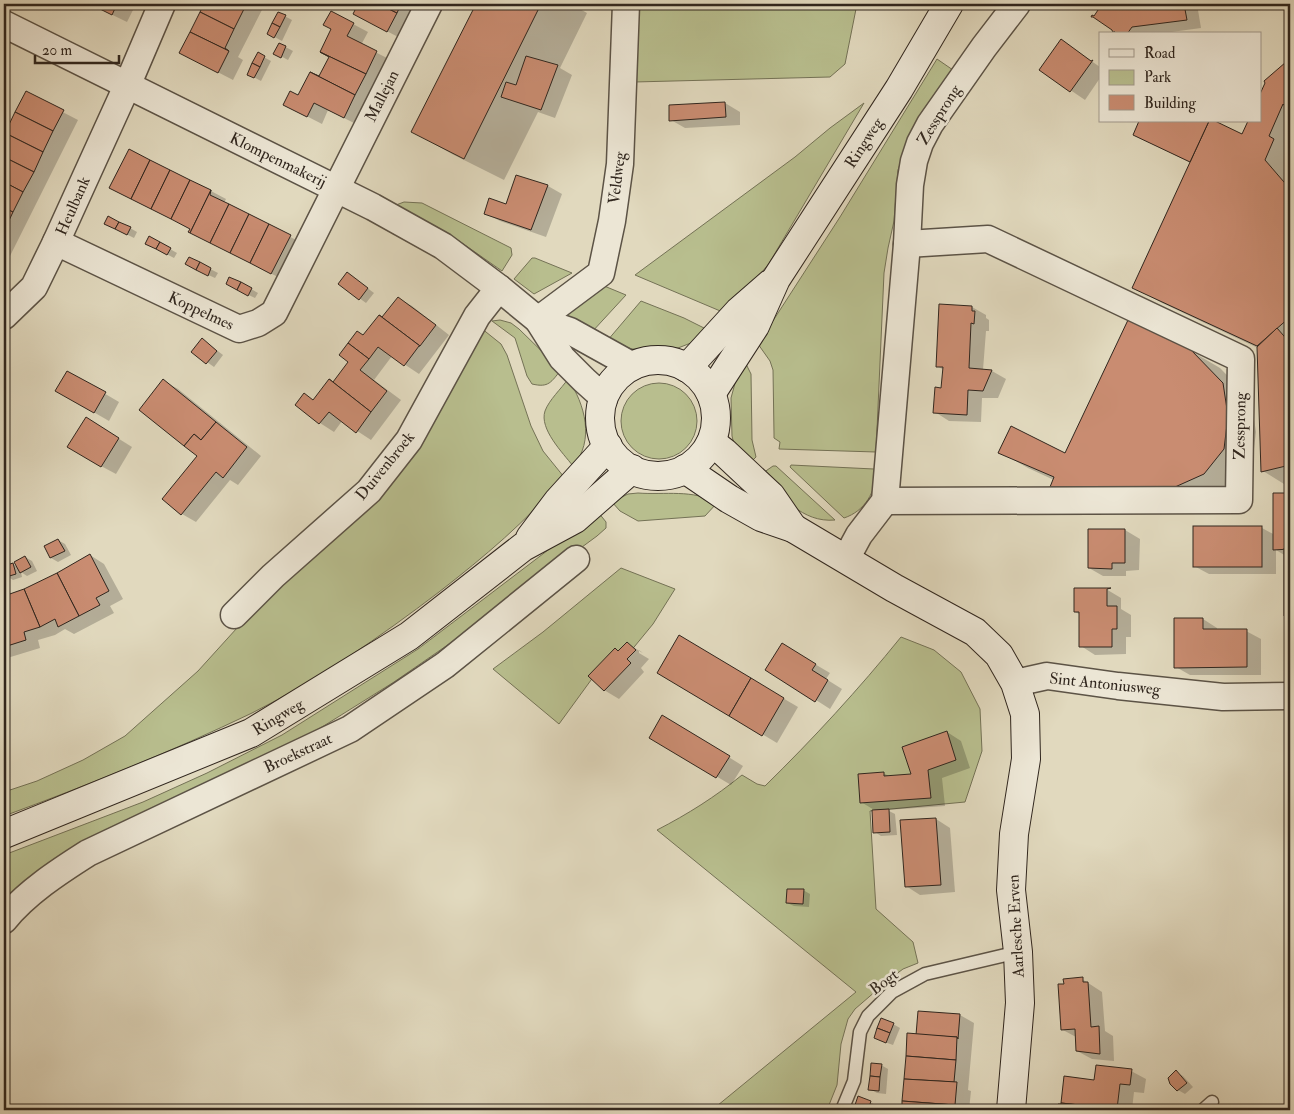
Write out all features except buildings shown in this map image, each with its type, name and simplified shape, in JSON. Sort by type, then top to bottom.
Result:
[{"type":"main road","name":"Ringweg","points":[[711,394],[755,326],[776,278],[899,89],[949,4]]},
{"type":"main road","name":"Ringweg","points":[[687,368],[738,311],[776,278]]},
{"type":"main road","points":[[649,361],[666,361],[687,368],[696,374],[711,394],[716,418],[711,442],[700,458],[685,469],[672,474],[658,476],[632,470],[617,458],[608,446],[600,419],[604,398],[615,379],[633,366],[649,361]]},
{"type":"main road","points":[[711,442],[770,496],[793,528]]},
{"type":"main road","name":"Ringweg","points":[[523,547],[558,501],[608,446]]},
{"type":"main road","points":[[685,469],[729,499],[760,517],[793,528],[894,588],[976,632],[999,655],[1015,683]]},
{"type":"main road","name":"Ringweg","points":[[4,834],[251,734],[408,636],[523,547],[575,519],[632,470]]},
{"type":"main road","name":"Aarlesche Erven","points":[[1011,1110],[1020,1004],[1018,952],[1011,890],[1014,834],[1026,759],[1025,714],[1015,683]]},
{"type":"street","name":"Heulbank","points":[[4,316],[34,287],[127,86],[162,4]]},
{"type":"street","name":"Mallejan","points":[[335,188],[429,4]]},
{"type":"street","name":"Veldweg","points":[[538,320],[601,273],[612,221],[620,164],[626,4]]},
{"type":"street","name":"Zessprong","points":[[907,244],[988,239],[1241,359],[1239,500],[885,501],[907,244],[910,185],[914,161],[920,143],[930,124],[1017,4]]},
{"type":"street","name":"Klompenmakerij","points":[[4,24],[374,207],[443,246],[538,320],[562,358],[604,398]]},
{"type":"street","name":"Koppelmes","points":[[56,242],[239,330],[258,323],[274,313],[335,188]]},
{"type":"street","name":"Duivenbroek","points":[[234,615],[273,576],[369,491],[409,440],[477,316],[499,288]]},
{"type":"street","name":"Klompenmakerij","points":[[538,320],[570,330],[633,366]]},
{"type":"street","points":[[846,559],[859,535],[885,501]]},
{"type":"street","name":"Broekstraat","points":[[4,920],[34,891],[88,853],[350,729],[445,665],[576,559]]},
{"type":"street","name":"Sint Antoniusweg","points":[[1015,683],[1047,676],[1118,686],[1223,697],[1290,696]]},
{"type":"lane","name":"Bogt","points":[[842,1110],[854,1081],[860,1032],[868,1016],[892,992],[926,974],[1018,952]]},
{"type":"green space","points":[[639,4],[857,4],[845,64],[830,77],[634,82]]},
{"type":"green space","points":[[937,59],[953,70],[905,149],[898,170],[894,221],[884,273],[876,452],[779,449],[780,442],[774,438],[773,370],[770,361],[758,344],[840,217]]},
{"type":"green space","points":[[864,103],[768,265],[725,313],[635,275],[795,157]]},
{"type":"green space","points":[[404,202],[422,203],[511,248],[512,255],[502,271],[452,236],[396,205]]},
{"type":"green space","points":[[532,258],[572,273],[534,294],[514,279]]},
{"type":"green space","points":[[597,283],[626,295],[591,333],[563,314]]},
{"type":"green space","points":[[641,301],[708,330],[696,341],[678,348],[632,349],[607,341]]},
{"type":"green space","points":[[500,320],[511,323],[519,329],[561,370],[552,381],[542,385],[532,384],[527,376],[515,338],[492,321]]},
{"type":"green space","points":[[481,328],[501,344],[507,355],[531,426],[543,451],[564,477],[535,509],[489,552],[439,592],[325,672],[277,700],[160,755],[4,816],[4,792],[37,781],[83,760],[125,736],[198,671],[303,561]]},
{"type":"green space","points":[[746,364],[751,374],[752,440],[756,457],[748,465],[734,444],[731,398],[737,376]]},
{"type":"green space","points":[[568,379],[583,411],[586,434],[580,456],[573,466],[553,440],[545,425],[544,418],[549,403]]},
{"type":"green space","points":[[659,383],[674,386],[686,394],[694,406],[697,421],[694,436],[686,448],[674,456],[659,459],[644,456],[632,448],[624,436],[621,421],[624,406],[632,394],[644,386]]},
{"type":"green space","points":[[791,465],[874,469],[876,470],[874,486],[863,506],[858,511],[844,518],[790,467]]},
{"type":"green space","points":[[776,466],[835,520],[823,520],[812,517],[793,506],[760,475]]},
{"type":"green space","points":[[628,494],[689,494],[717,503],[705,516],[638,521],[620,511],[612,502]]},
{"type":"green space","points":[[598,512],[606,522],[606,528],[597,536],[465,633],[394,682],[322,727],[4,905],[4,855],[143,802],[207,773],[282,735],[418,649]]},
{"type":"green space","points":[[621,568],[675,589],[653,624],[630,652],[610,654],[559,724],[493,669],[543,632]]},
{"type":"green space","points":[[901,637],[934,650],[961,672],[980,709],[982,751],[965,802],[870,811],[876,909],[913,942],[918,963],[903,969],[891,978],[855,1009],[848,1019],[841,1044],[837,1085],[827,1110],[712,1110],[856,992],[657,830],[701,805],[742,775],[757,784],[765,786],[869,676]]}]
